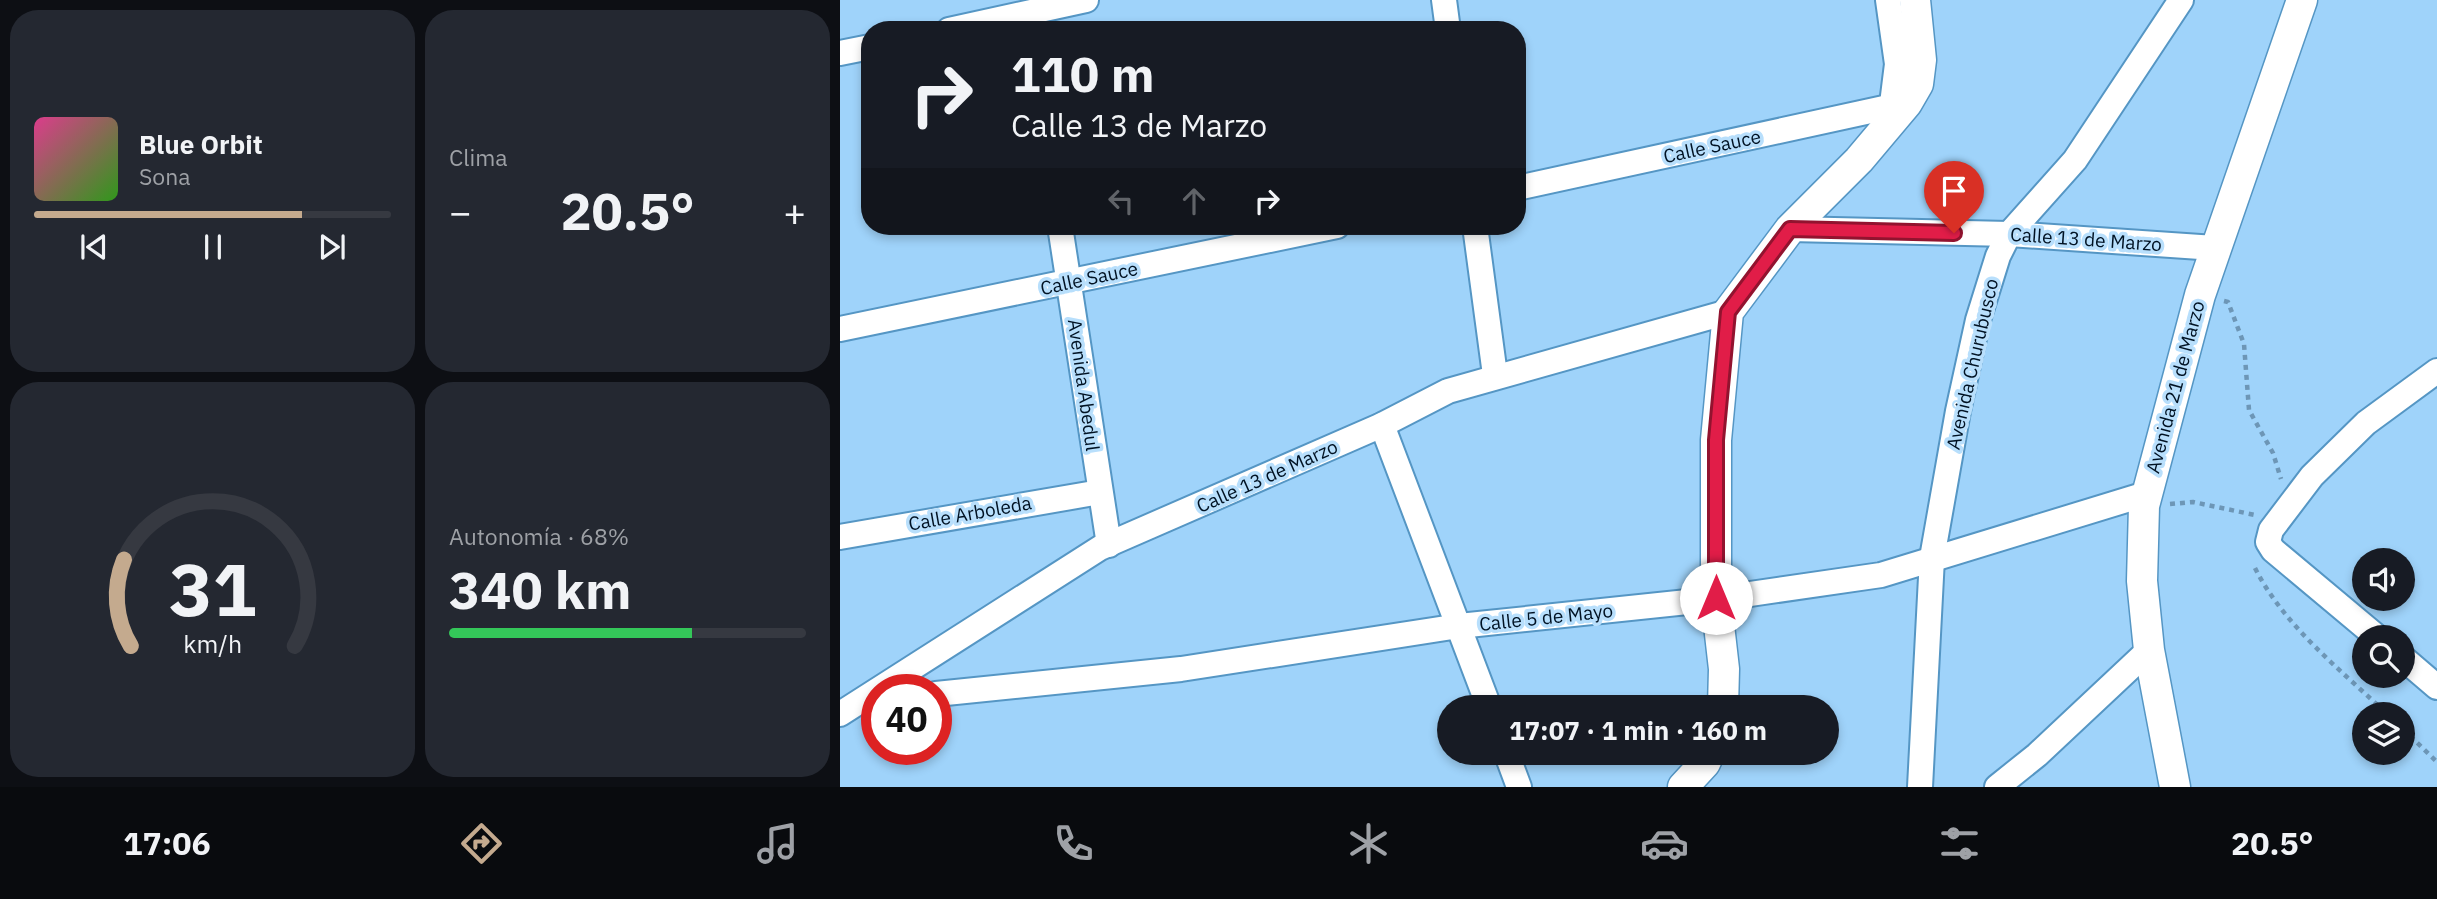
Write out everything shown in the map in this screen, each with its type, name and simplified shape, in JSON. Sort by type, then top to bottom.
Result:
[{"type":"street","points":[[992,21],[1086,0]]},
{"type":"street","points":[[1444,0],[1447,21]]},
{"type":"street","points":[[1888,0],[1900,104]]},
{"type":"street","points":[[1723,695],[1724,669],[1716,598],[1716,440],[1728,312],[1790,229],[1859,160],[1918,84],[1921,60],[1915,0]]},
{"type":"street","name":"Avenida Churubusco","points":[[1920,787],[1932,558],[1958,411],[1978,320],[1998,256],[2009,234],[2075,160],[2181,0]]},
{"type":"street","name":"Avenida 21 de Marzo","points":[[2175,787],[2149,650],[2142,581],[2145,500],[2200,295],[2302,0]]},
{"type":"street","points":[[840,53],[861,49]]},
{"type":"street","name":"Calle Sauce","points":[[1526,186],[1900,104]]},
{"type":"street","name":"Calle 13 de Marzo","points":[[1790,229],[2009,234],[2215,248]]},
{"type":"street","name":"Avenida Abedul","points":[[1061,235],[1109,545]]},
{"type":"street","name":"Calle Sauce","points":[[840,329],[1294,235]]},
{"type":"street","points":[[1476,235],[1495,375]]},
{"type":"street","name":"Calle 13 de Marzo","points":[[904,674],[1100,548],[1382,425],[1448,391],[1495,375],[1728,312]]},
{"type":"street","points":[[2362,625],[2273,551],[2267,542],[2271,530],[2312,476],[2366,424],[2435,377]]},
{"type":"street","points":[[1382,425],[1485,695]]},
{"type":"street","name":"Calle Arboleda","points":[[840,537],[1100,492]]},
{"type":"street","name":"Calle 5 de Mayo","points":[[952,692],[1181,669],[1459,626],[1716,598],[1881,575],[1932,558],[2145,500]]},
{"type":"street","points":[[1997,787],[2037,755],[2149,650]]},
{"type":"street","points":[[2415,668],[2437,687]]},
{"type":"street","name":"Calle 13 de Marzo","points":[[840,714],[861,701]]},
{"type":"street","points":[[1511,765],[1519,787]]},
{"type":"street","points":[[1683,787],[1703,765]]},
{"type":"path","points":[[2145,500],[2193,502],[2284,513],[2273,453],[2249,410],[2244,344],[2228,302],[2200,295]]},
{"type":"path","points":[[2255,569],[2279,605],[2319,650],[2374,702]]},
{"type":"path","points":[[2415,741],[2437,762]]},
{"type":"route","points":[[1716,598],[1716,440],[1721,370],[1728,312],[1739,294],[1790,229],[1954,233]]}]
